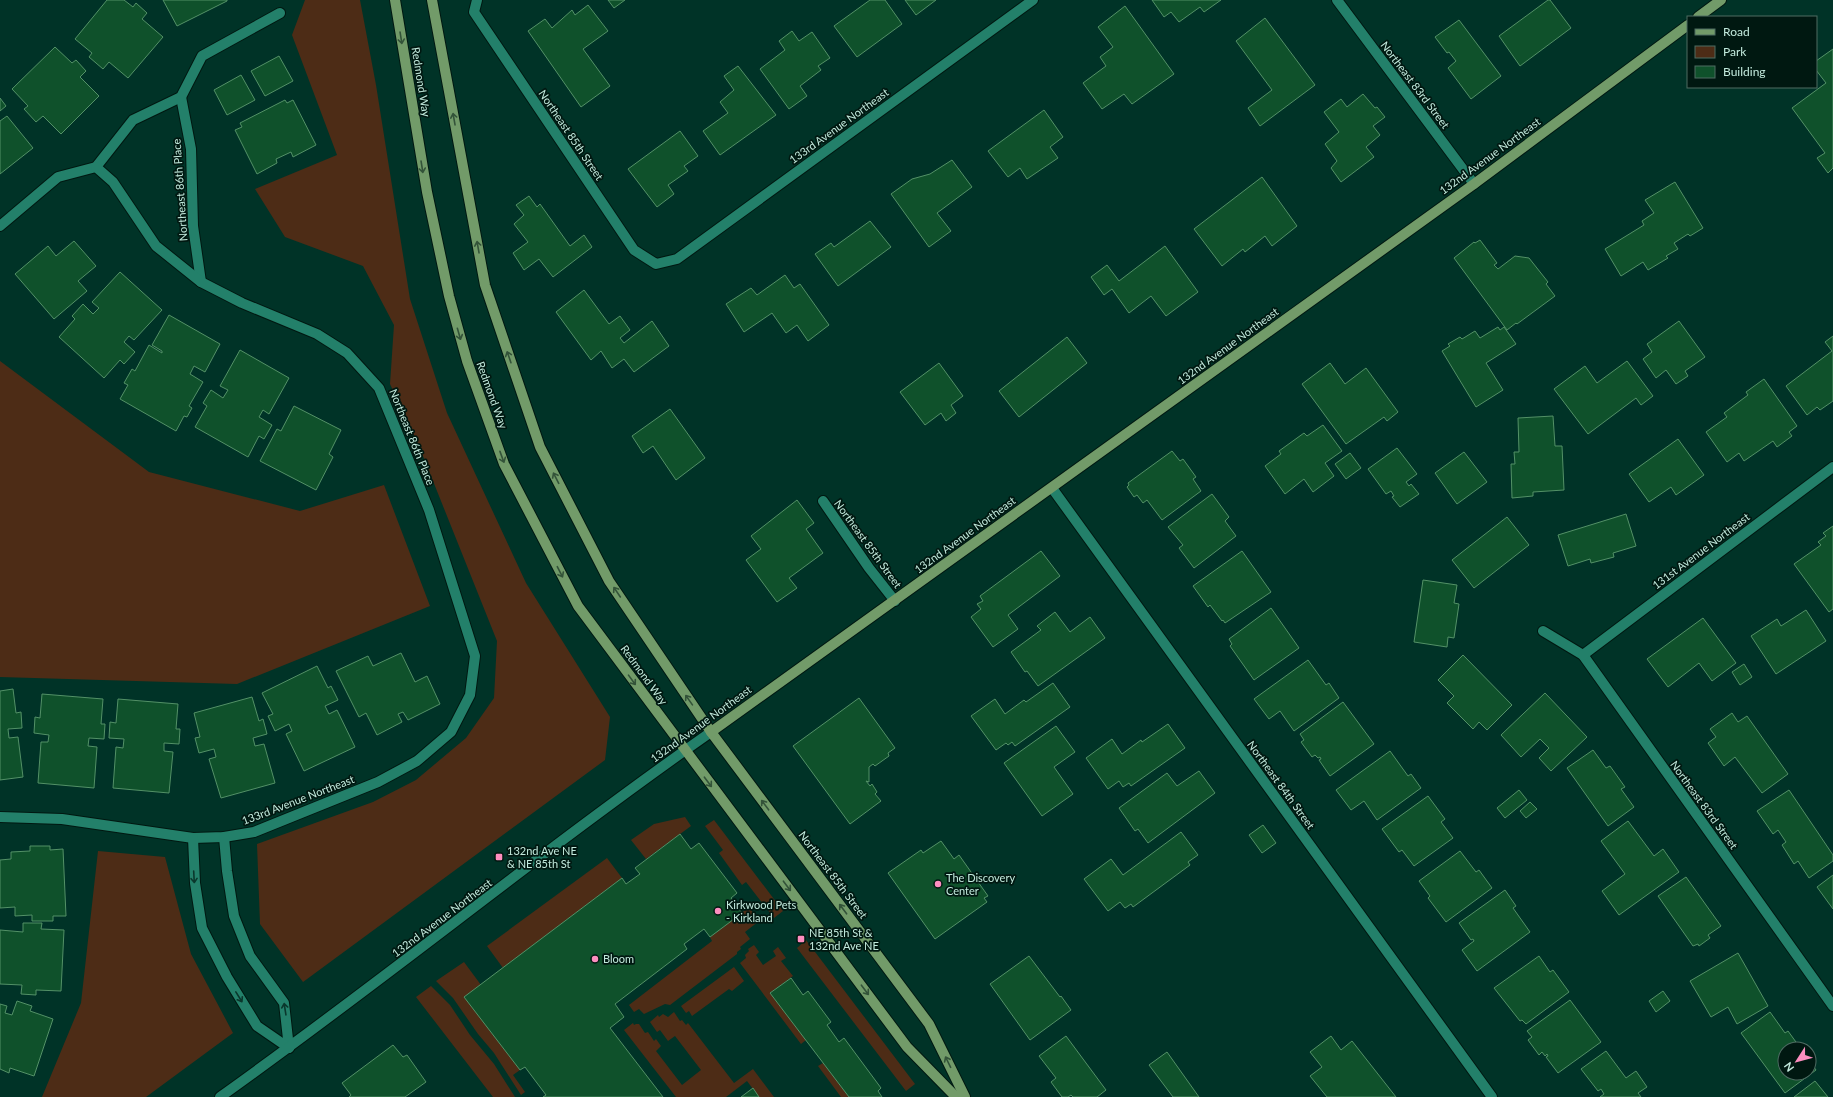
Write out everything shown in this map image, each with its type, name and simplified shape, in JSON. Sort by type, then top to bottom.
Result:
[{"type":"main road","name":"Redmond Way","points":[[395,0],[427,192],[449,296],[467,362],[504,464],[578,606],[685,751]]},
{"type":"main road","name":"Redmond Way","points":[[432,0],[485,285],[540,447],[609,581],[711,732]]},
{"type":"main road","points":[[1699,16],[1721,0]]},
{"type":"main road","name":"132nd Avenue Northeast","points":[[711,732],[1474,184],[1687,26]]},
{"type":"main road","name":"Northeast 85th Street","points":[[711,732],[929,1024],[965,1097]]},
{"type":"main road","points":[[685,751],[907,1047],[956,1097]]},
{"type":"street","name":"Northeast 85th Street","points":[[477,0],[474,12],[634,250],[656,264]]},
{"type":"street","name":"133rd Avenue Northeast","points":[[656,264],[677,259],[1033,0]]},
{"type":"street","name":"Northeast 83rd Street","points":[[1337,0],[1474,184]]},
{"type":"street","points":[[0,226],[58,177],[96,167],[133,120],[181,97],[202,56],[280,13]]},
{"type":"street","name":"Northeast 86th Place","points":[[181,97],[191,149],[193,226],[202,282]]},
{"type":"street","name":"Northeast 86th Place","points":[[96,167],[113,182],[156,246],[202,282],[242,303],[317,334],[347,353],[379,388],[429,510],[475,656],[470,695]]},
{"type":"street","name":"131st Avenue Northeast","points":[[1582,655],[1833,467]]},
{"type":"street","name":"Northeast 84th Street","points":[[1052,488],[1492,1097]]},
{"type":"street","name":"Northeast 85th Street","points":[[822,501],[869,568],[895,600]]},
{"type":"street","name":"Northeast 83rd Street","points":[[1543,631],[1582,655],[1833,1006]]},
{"type":"street","name":"133rd Avenue Northeast","points":[[0,817],[62,819],[193,838],[224,837],[254,832],[378,782],[417,760],[452,732],[470,695]]},
{"type":"street","name":"132nd Avenue Northeast","points":[[220,1097],[289,1048],[646,778],[711,732]]},
{"type":"street","points":[[224,837],[227,871],[234,916],[250,956],[284,1003],[289,1048]]},
{"type":"street","points":[[193,838],[195,883],[202,928],[227,977],[257,1026],[289,1048]]},
{"type":"green space","points":[[305,0],[360,0],[376,85],[410,299],[447,413],[526,583],[610,717],[605,760],[303,982],[260,924],[257,844],[373,802],[416,780],[466,738],[494,698],[497,641],[421,451],[390,384],[394,325],[363,266],[285,237],[255,189],[337,155],[292,35]]},
{"type":"green space","points":[[0,361],[149,472],[300,511],[384,485],[430,606],[237,684],[0,677]]},
{"type":"green space","points":[[685,817],[691,826],[646,859],[631,840],[654,824]]},
{"type":"green space","points":[[714,820],[783,911],[774,918],[746,882],[742,885],[719,853],[723,850],[705,826]]},
{"type":"green space","points":[[98,851],[165,857],[191,954],[233,1033],[146,1097],[42,1097],[81,1003]]},
{"type":"green space","points":[[607,858],[622,878],[503,968],[487,946]]},
{"type":"green space","points":[[749,907],[759,921],[745,932],[750,939],[740,947],[741,949],[737,952],[737,954],[670,1005],[665,1004],[644,1014],[639,1009],[634,1012],[629,1005],[712,941],[710,937]]},
{"type":"green space","points":[[806,940],[915,1084],[906,1091],[797,948]]},
{"type":"green space","points":[[754,945],[759,952],[756,955],[763,965],[776,956],[773,951],[778,947],[786,958],[781,961],[793,976],[770,993],[806,1040],[801,1044],[740,963],[746,958],[745,955],[749,951],[748,949]]},
{"type":"green space","points":[[464,962],[481,985],[465,997],[520,1070],[513,1075],[525,1092],[521,1095],[494,1053],[478,1034],[453,998],[436,981]]},
{"type":"green space","points":[[734,967],[744,981],[732,991],[729,989],[692,1016],[689,1011],[686,1013],[681,1006]]},
{"type":"green space","points":[[431,986],[450,1005],[470,1035],[494,1064],[515,1097],[493,1097],[416,997]]},
{"type":"green space","points":[[674,1012],[680,1021],[682,1020],[686,1025],[688,1023],[734,1083],[753,1069],[774,1097],[759,1097],[747,1081],[726,1097],[676,1097],[624,1030],[633,1023],[634,1025],[639,1024],[645,1033],[648,1032],[654,1041],[656,1039],[661,1046],[656,1051],[682,1085],[701,1070],[675,1036],[668,1041],[660,1030],[657,1032],[650,1022],[658,1015],[659,1017],[663,1014],[668,1017]]},
{"type":"green space","points":[[823,1063],[849,1097],[841,1097],[818,1066]]},
{"type":"building","points":[[107,0],[124,0],[133,7],[136,3],[147,13],[142,19],[163,37],[128,78],[109,62],[103,69],[89,57],[92,53],[75,39]]},
{"type":"building","points":[[163,0],[227,0],[227,1],[177,26]]},
{"type":"building","points":[[608,0],[625,0],[614,8]]},
{"type":"building","points":[[870,0],[885,0],[902,24],[857,57],[834,26]]},
{"type":"building","points":[[905,0],[936,0],[916,15]]},
{"type":"building","points":[[1152,0],[1221,0],[1204,12],[1200,7],[1179,22],[1171,12],[1164,17]]},
{"type":"building","points":[[1550,0],[1571,28],[1520,66],[1499,36]]},
{"type":"building","points":[[588,5],[608,31],[583,49],[610,86],[581,107],[528,31],[545,19],[552,28],[572,10],[575,15]]},
{"type":"building","points":[[1125,6],[1174,74],[1132,104],[1124,94],[1102,109],[1083,83],[1106,66],[1100,57],[1113,47],[1098,27]]},
{"type":"building","points":[[1265,18],[1315,85],[1260,126],[1248,108],[1272,90],[1236,41]]},
{"type":"building","points":[[1459,20],[1501,76],[1471,99],[1448,68],[1456,61],[1449,52],[1447,53],[1435,37]]},
{"type":"building","points":[[792,31],[799,41],[812,32],[830,58],[818,66],[821,70],[800,86],[807,96],[789,109],[760,69],[785,50],[779,41]]},
{"type":"building","points":[[55,47],[72,63],[76,60],[86,71],[80,77],[99,96],[61,134],[43,116],[36,122],[24,109],[28,106],[12,89]]},
{"type":"building","points":[[1833,49],[1833,168],[1828,173],[1817,158],[1825,153],[1792,108],[1826,83],[1817,71],[1817,60]]},
{"type":"building","points":[[279,56],[293,81],[265,96],[251,71]]},
{"type":"building","points":[[738,66],[776,115],[720,155],[703,131],[728,113],[720,102],[734,90],[724,76]]},
{"type":"building","points":[[241,75],[255,100],[227,115],[214,90]]},
{"type":"building","points":[[1363,94],[1385,117],[1373,126],[1380,135],[1366,147],[1374,157],[1341,182],[1331,168],[1337,161],[1325,144],[1339,132],[1324,112],[1341,99],[1347,107]]},
{"type":"building","points":[[0,98],[6,106],[0,111]]},
{"type":"building","points":[[285,100],[287,103],[293,100],[316,145],[293,157],[291,152],[276,159],[277,163],[257,174],[235,130],[242,127],[240,123]]},
{"type":"building","points":[[1044,110],[1063,137],[1050,147],[1058,158],[1027,179],[1020,168],[1008,177],[988,151]]},
{"type":"building","points":[[7,116],[33,148],[0,174],[0,121]]},
{"type":"building","points":[[680,131],[698,156],[684,166],[688,171],[668,185],[674,194],[657,207],[628,169]]},
{"type":"building","points":[[952,160],[972,187],[937,213],[951,231],[929,247],[891,194],[912,179],[930,174]]},
{"type":"building","points":[[1262,177],[1297,226],[1272,246],[1265,236],[1245,252],[1243,249],[1222,266],[1194,229]]},
{"type":"building","points":[[1675,182],[1703,228],[1690,236],[1688,234],[1674,243],[1678,249],[1666,256],[1668,258],[1648,270],[1643,262],[1621,276],[1605,249],[1644,225],[1642,221],[1654,213],[1645,200]]},
{"type":"building","points":[[529,196],[537,207],[540,204],[570,246],[584,235],[592,247],[553,277],[539,259],[524,270],[513,253],[528,242],[514,224],[524,215],[516,205]]},
{"type":"building","points":[[870,221],[891,247],[838,286],[815,254],[831,243],[834,247]]},
{"type":"building","points":[[1480,240],[1497,263],[1494,265],[1498,269],[1515,256],[1529,258],[1548,282],[1546,284],[1555,296],[1507,330],[1454,258],[1474,242],[1475,243]]},
{"type":"building","points":[[74,241],[96,266],[78,281],[87,291],[54,319],[15,274],[48,246],[56,256]]},
{"type":"building","points":[[1165,246],[1198,292],[1166,316],[1151,296],[1129,313],[1112,289],[1104,295],[1091,277],[1107,265],[1119,281]]},
{"type":"building","points":[[120,272],[162,310],[134,340],[129,336],[124,342],[135,352],[124,364],[120,360],[104,378],[59,337],[75,319],[72,316],[83,304],[93,314],[99,308],[92,302]]},
{"type":"building","points":[[785,275],[794,288],[800,284],[829,325],[808,341],[797,325],[786,333],[772,313],[744,332],[726,304],[751,288],[757,295]]},
{"type":"building","points":[[584,290],[609,324],[620,316],[630,330],[620,338],[624,343],[652,321],[669,346],[634,372],[624,359],[612,368],[601,351],[591,360],[556,312]]},
{"type":"building","points":[[169,315],[220,344],[205,372],[194,366],[190,374],[203,382],[189,406],[192,408],[187,417],[184,416],[176,431],[120,399],[128,385],[124,383],[132,369],[135,371],[149,345],[162,353],[162,351],[152,345]]},
{"type":"building","points":[[1679,321],[1705,357],[1685,371],[1688,376],[1676,384],[1666,370],[1656,378],[1643,359],[1652,352],[1647,344]]},
{"type":"building","points":[[1498,327],[1500,330],[1504,327],[1516,344],[1486,363],[1503,390],[1476,407],[1442,351],[1450,346],[1448,344],[1460,337],[1462,339],[1475,331],[1480,338]]},
{"type":"building","points":[[1833,336],[1833,401],[1820,410],[1817,407],[1807,415],[1786,386],[1832,351],[1825,342]]},
{"type":"building","points":[[1067,337],[1087,363],[1019,417],[999,391]]},
{"type":"building","points":[[240,350],[289,378],[269,414],[263,410],[259,417],[272,425],[264,439],[259,436],[248,457],[195,427],[207,406],[203,403],[211,390],[223,398],[228,390],[220,386]]},
{"type":"building","points":[[1627,361],[1653,396],[1641,405],[1636,398],[1588,434],[1554,389],[1585,366],[1597,383]]},
{"type":"building","points":[[939,363],[963,396],[951,405],[956,413],[946,421],[941,413],[925,425],[900,392]]},
{"type":"building","points":[[1330,363],[1345,384],[1366,368],[1398,412],[1387,421],[1384,417],[1346,444],[1302,384]]},
{"type":"building","points":[[1764,379],[1797,426],[1789,432],[1792,436],[1777,447],[1773,441],[1744,461],[1739,453],[1727,462],[1706,432],[1727,417],[1724,413],[1748,395],[1746,392]]},
{"type":"building","points":[[294,406],[341,430],[329,454],[333,457],[316,490],[260,461],[277,429],[281,431]]},
{"type":"building","points":[[670,409],[705,458],[676,480],[653,446],[643,453],[632,436]]},
{"type":"building","points":[[1553,416],[1555,446],[1562,446],[1564,490],[1533,492],[1533,496],[1512,498],[1511,464],[1515,464],[1514,452],[1519,452],[1518,418]]},
{"type":"building","points":[[1323,425],[1342,451],[1325,463],[1334,476],[1313,492],[1304,479],[1285,494],[1265,466],[1281,454],[1279,451],[1304,433],[1307,436]]},
{"type":"building","points":[[1678,439],[1704,475],[1676,495],[1671,487],[1649,502],[1629,474]]},
{"type":"building","points":[[1397,448],[1417,474],[1406,482],[1409,486],[1411,484],[1419,494],[1400,507],[1392,497],[1394,496],[1391,491],[1386,494],[1368,469]]},
{"type":"building","points":[[1172,451],[1180,461],[1183,459],[1196,477],[1193,479],[1201,491],[1162,520],[1147,500],[1143,503],[1137,495],[1134,497],[1127,487],[1129,485],[1128,483]]},
{"type":"building","points":[[1464,452],[1487,482],[1457,504],[1435,473]]},
{"type":"building","points":[[1350,453],[1361,468],[1346,479],[1335,464]]},
{"type":"building","points":[[1212,494],[1229,517],[1225,521],[1236,536],[1194,568],[1179,548],[1183,545],[1168,527]]},
{"type":"building","points":[[797,500],[814,523],[806,529],[823,553],[789,578],[797,588],[777,602],[746,560],[761,549],[751,536]]},
{"type":"building","points":[[1626,514],[1636,546],[1613,553],[1614,557],[1591,563],[1590,559],[1568,566],[1558,535]]},
{"type":"building","points":[[1507,517],[1529,545],[1474,588],[1452,560]]},
{"type":"building","points":[[1833,526],[1833,609],[1829,612],[1794,564],[1821,545],[1818,542],[1826,536],[1823,533]]},
{"type":"building","points":[[1041,551],[1060,576],[1008,615],[1018,629],[993,647],[971,617],[981,609],[977,604],[983,601],[980,596]]},
{"type":"building","points":[[1242,551],[1271,592],[1225,623],[1210,605],[1208,607],[1193,586]]},
{"type":"building","points":[[1423,580],[1457,585],[1454,603],[1459,604],[1454,638],[1448,637],[1447,647],[1414,642]]},
{"type":"building","points":[[1271,608],[1299,648],[1254,680],[1230,646],[1232,644],[1229,639]]},
{"type":"building","points":[[1806,610],[1826,641],[1776,674],[1751,636],[1777,619],[1781,626]]},
{"type":"building","points":[[1055,612],[1070,632],[1090,617],[1105,638],[1038,686],[1027,671],[1025,672],[1011,652],[1041,630],[1037,626]]},
{"type":"building","points":[[1703,618],[1736,663],[1712,681],[1699,663],[1668,687],[1647,659]]},
{"type":"building","points":[[401,653],[415,682],[427,676],[440,704],[408,720],[403,712],[398,714],[402,722],[377,735],[366,713],[359,717],[336,671],[368,656],[373,666]]},
{"type":"building","points":[[1463,655],[1512,705],[1487,730],[1479,722],[1473,729],[1447,703],[1454,696],[1438,680]]},
{"type":"building","points":[[1308,660],[1326,685],[1329,683],[1339,698],[1294,731],[1280,711],[1269,719],[1254,699]]},
{"type":"building","points":[[1744,664],[1752,677],[1740,685],[1732,672]]},
{"type":"building","points":[[317,666],[328,688],[331,686],[338,700],[325,706],[329,714],[337,710],[355,747],[304,771],[286,734],[292,731],[289,724],[275,731],[268,716],[273,714],[262,693]]},
{"type":"building","points":[[1053,683],[1070,707],[1015,746],[1012,742],[1008,745],[1006,743],[996,750],[971,716],[995,699],[1005,714],[1024,700],[1026,702]]},
{"type":"building","points":[[13,689],[16,713],[21,712],[22,728],[8,729],[9,738],[18,737],[23,777],[0,780],[0,691]]},
{"type":"building","points":[[1545,693],[1587,737],[1551,771],[1539,758],[1549,748],[1540,739],[1521,757],[1501,735]]},
{"type":"building","points":[[42,694],[103,699],[101,724],[105,724],[104,739],[89,738],[88,746],[97,747],[94,788],[38,783],[41,742],[48,742],[49,735],[34,733],[35,717],[40,718]]},
{"type":"building","points":[[252,697],[259,721],[263,719],[267,734],[253,738],[255,746],[264,744],[275,783],[221,798],[209,759],[216,757],[214,749],[199,753],[195,738],[200,737],[194,713]]},
{"type":"building","points":[[859,698],[895,748],[888,753],[889,756],[875,766],[873,764],[869,767],[869,782],[866,781],[870,786],[872,784],[877,792],[875,794],[881,801],[850,824],[793,746]]},
{"type":"building","points":[[118,699],[178,704],[176,729],[180,729],[179,744],[164,743],[164,751],[173,752],[169,793],[113,788],[116,747],[123,748],[124,739],[109,738],[110,722],[116,723]]},
{"type":"building","points":[[1343,702],[1374,744],[1330,776],[1319,760],[1321,759],[1320,757],[1318,758],[1315,755],[1312,757],[1301,742],[1304,740],[1300,734]]},
{"type":"building","points":[[1732,713],[1738,722],[1747,716],[1788,774],[1762,793],[1735,757],[1724,766],[1708,743],[1716,737],[1710,729]]},
{"type":"building","points":[[1168,724],[1185,748],[1131,786],[1129,783],[1123,787],[1119,781],[1108,789],[1086,758],[1112,739],[1122,754],[1141,740],[1142,742]]},
{"type":"building","points":[[1056,726],[1075,752],[1054,767],[1073,794],[1042,816],[1004,763]]},
{"type":"building","points":[[1593,750],[1606,768],[1610,766],[1625,787],[1621,789],[1634,807],[1608,826],[1567,768]]},
{"type":"building","points":[[1390,751],[1408,776],[1411,774],[1421,788],[1377,820],[1364,801],[1351,810],[1336,790]]},
{"type":"building","points":[[1199,771],[1215,793],[1148,843],[1138,829],[1135,831],[1119,808],[1167,773],[1177,786]]},
{"type":"building","points":[[1519,790],[1527,800],[1505,818],[1497,808]]},
{"type":"building","points":[[1789,790],[1833,855],[1833,861],[1809,878],[1798,861],[1794,864],[1782,845],[1786,842],[1778,830],[1773,834],[1757,811]]},
{"type":"building","points":[[1428,796],[1445,819],[1441,822],[1453,838],[1414,866],[1402,850],[1399,852],[1382,829]]},
{"type":"building","points":[[1530,802],[1537,809],[1526,818],[1520,811]]},
{"type":"building","points":[[1628,821],[1654,856],[1663,849],[1679,872],[1619,915],[1602,891],[1625,874],[1601,841]]},
{"type":"building","points":[[1263,825],[1276,843],[1262,853],[1249,835]]},
{"type":"building","points":[[1181,832],[1198,855],[1188,862],[1190,865],[1133,907],[1131,904],[1125,908],[1120,902],[1108,911],[1084,879],[1111,859],[1123,875]]},
{"type":"building","name":"Bloom","points":[[680,834],[691,849],[699,843],[737,893],[731,898],[742,913],[710,937],[704,929],[684,944],[687,949],[615,1004],[624,1017],[610,1028],[663,1097],[543,1097],[546,1095],[525,1067],[520,1070],[464,997],[622,878],[626,884],[640,874],[635,868]]},
{"type":"building","name":"The Discovery Center","points":[[941,841],[954,859],[959,855],[988,896],[984,898],[987,902],[935,939],[888,873],[921,850],[923,853]]},
{"type":"building","points":[[30,846],[50,846],[50,850],[63,849],[66,916],[53,916],[53,921],[32,921],[32,915],[15,916],[15,907],[0,908],[0,860],[11,859],[11,852],[30,851]]},
{"type":"building","points":[[1460,851],[1476,872],[1479,870],[1492,888],[1446,922],[1428,898],[1430,896],[1419,881]]},
{"type":"building","points":[[1833,875],[1833,909],[1817,887]]},
{"type":"building","points":[[1686,877],[1721,926],[1708,935],[1710,938],[1699,946],[1698,944],[1693,946],[1658,896]]},
{"type":"building","points":[[1505,890],[1516,906],[1513,908],[1530,932],[1477,971],[1462,950],[1474,941],[1473,939],[1471,940],[1459,923]]},
{"type":"building","points":[[23,923],[42,923],[41,929],[64,930],[61,991],[36,990],[36,995],[21,994],[22,985],[0,984],[0,930],[23,932]]},
{"type":"building","points":[[1738,953],[1768,1006],[1737,1024],[1728,1007],[1711,1017],[1690,981]]},
{"type":"building","points":[[1029,956],[1071,1010],[1030,1040],[990,984]]},
{"type":"building","points":[[1539,956],[1550,972],[1553,970],[1569,992],[1526,1024],[1522,1020],[1520,1021],[1494,988]]},
{"type":"building","points":[[791,978],[803,995],[808,991],[831,1022],[827,1025],[839,1042],[844,1038],[881,1088],[878,1091],[882,1097],[849,1097],[770,993]]},
{"type":"building","points":[[1663,991],[1670,1001],[1656,1012],[1649,1001]]},
{"type":"building","points":[[1570,1000],[1601,1042],[1558,1073],[1546,1057],[1548,1056],[1547,1054],[1545,1056],[1542,1052],[1539,1055],[1528,1040],[1532,1037],[1527,1031]]},
{"type":"building","points":[[17,1001],[32,1006],[30,1011],[53,1019],[34,1076],[10,1068],[9,1073],[0,1069],[0,1004],[7,1006],[5,1013],[12,1015]]},
{"type":"building","points":[[1770,1012],[1785,1033],[1788,1031],[1795,1041],[1777,1041],[1777,1081],[1801,1081],[1785,1093],[1741,1033]]},
{"type":"building","points":[[1066,1036],[1106,1090],[1097,1097],[1073,1097],[1071,1095],[1068,1097],[1062,1097],[1051,1082],[1056,1078],[1039,1056]]},
{"type":"building","points":[[1331,1036],[1341,1050],[1352,1041],[1396,1097],[1327,1097],[1310,1076],[1322,1067],[1310,1052]]},
{"type":"building","points":[[393,1045],[403,1057],[407,1055],[426,1082],[405,1097],[349,1097],[351,1095],[342,1083]]},
{"type":"building","points":[[1606,1051],[1626,1078],[1636,1071],[1647,1087],[1638,1093],[1641,1097],[1600,1097],[1604,1094],[1601,1089],[1598,1091],[1581,1069]]},
{"type":"building","points":[[1167,1052],[1199,1097],[1173,1097],[1149,1065]]},
{"type":"building","points":[[1815,1081],[1828,1097],[1794,1097]]},
{"type":"building","points":[[753,1088],[759,1097],[741,1097]]},
{"type":"place","name":"132nd Ave NE & NE 85th St","points":[[499,857]]},
{"type":"place","name":"The Discovery Center","points":[[938,884]]},
{"type":"place","name":"Kirkwood Pets - Kirkland","points":[[718,911]]},
{"type":"place","name":"NE 85th St & 132nd Ave NE","points":[[801,939]]},
{"type":"place","name":"Bloom","points":[[595,959]]}]
